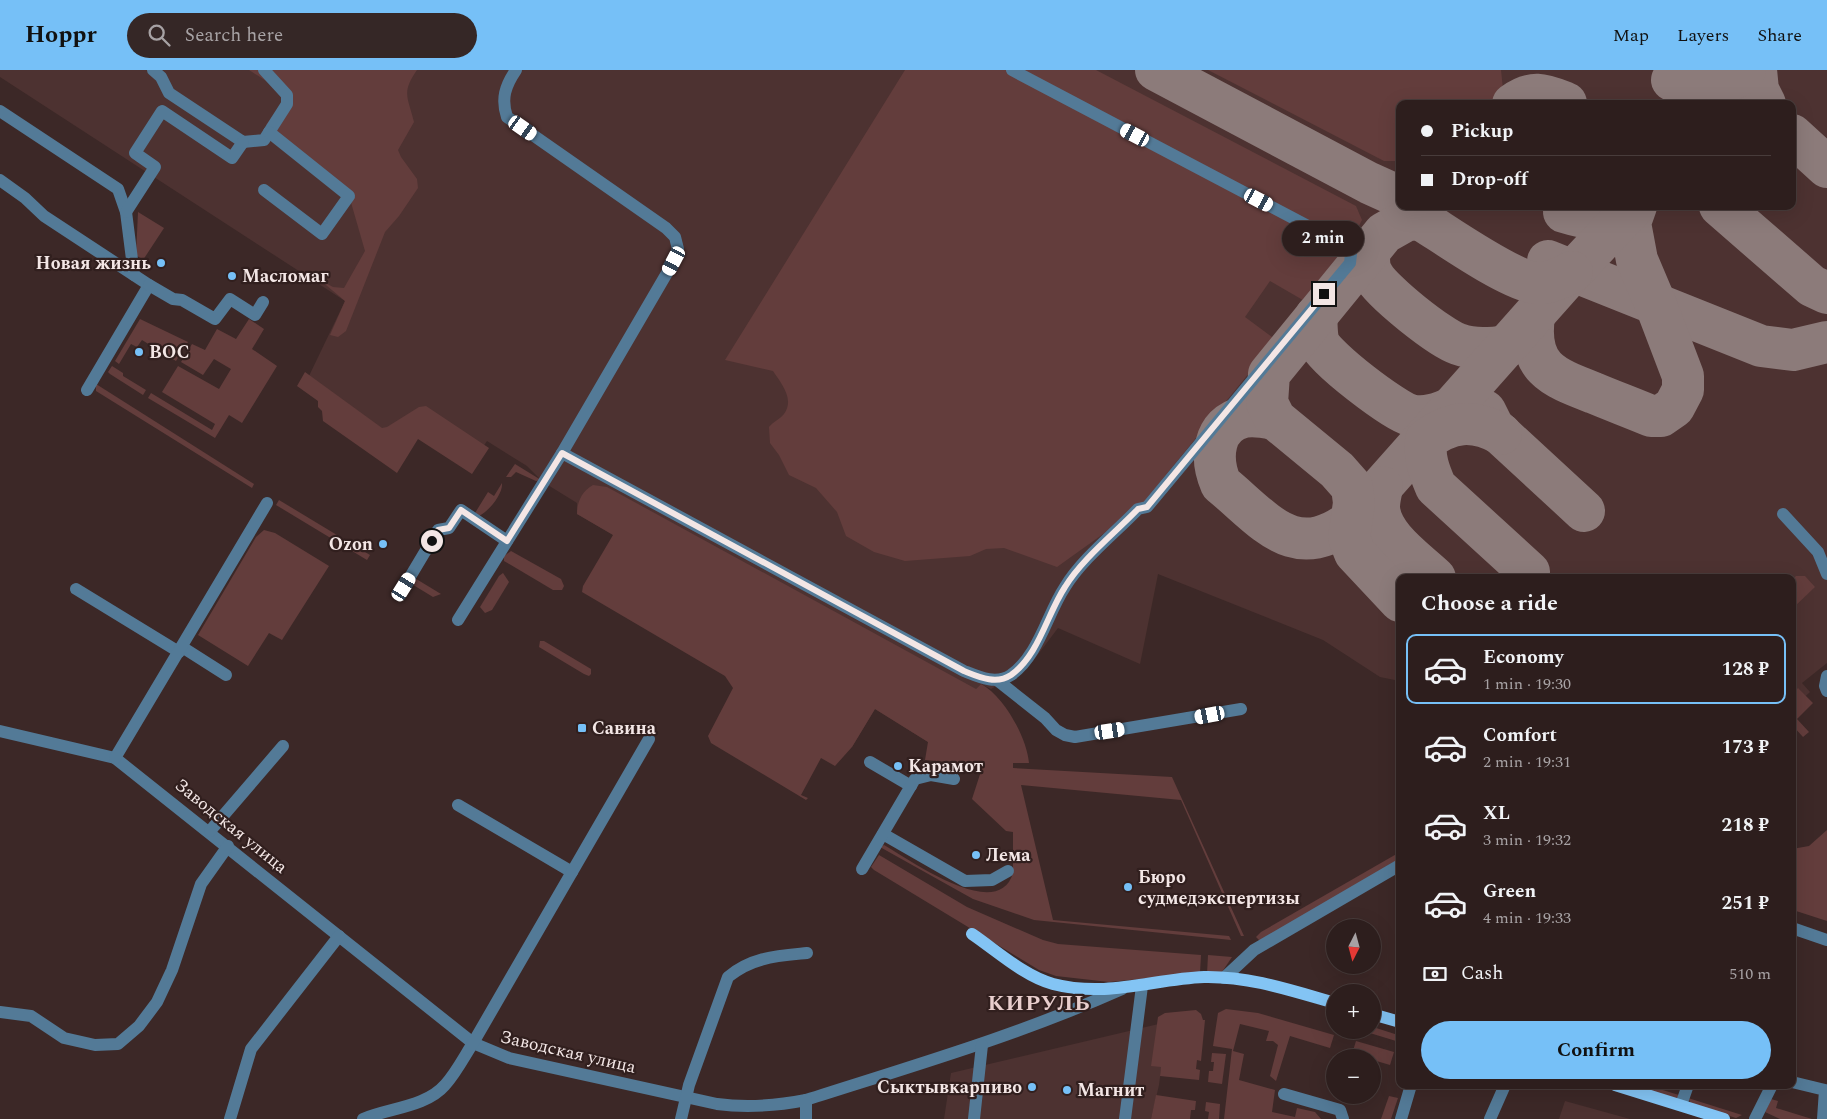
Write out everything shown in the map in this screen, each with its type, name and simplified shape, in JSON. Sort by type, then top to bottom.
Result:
[{"type":"main road","points":[[972,934],[1037,978],[1053,984],[1075,988],[1122,989],[1203,978],[1224,978],[1270,985],[1326,1001]]},
{"type":"main road","points":[[1381,1017],[1396,1021]]},
{"type":"main road","points":[[1628,1089],[1724,1119]]},
{"type":"street","points":[[153,70],[161,77],[169,93],[242,142],[264,140],[287,104],[287,95],[264,70]]},
{"type":"street","points":[[458,620],[562,453],[663,282],[678,249],[675,237],[666,228],[507,118],[503,104],[505,89],[516,70]]},
{"type":"street","points":[[562,453],[964,671],[985,679],[997,680],[1011,675],[1030,654],[1065,587],[1078,570],[1138,509],[1147,507],[1350,263],[1351,254],[1348,247],[1012,70]]},
{"type":"street","points":[[0,111],[118,189],[126,212],[134,275]]},
{"type":"street","points":[[126,212],[155,167],[135,153],[162,111],[232,158],[242,142]]},
{"type":"street","points":[[264,190],[322,234],[349,198],[349,195],[269,132]]},
{"type":"street","points":[[0,180],[50,220],[173,300],[182,300],[215,319],[230,299],[255,315],[263,302]]},
{"type":"street","points":[[87,390],[149,285]]},
{"type":"street","points":[[115,758],[267,503]]},
{"type":"street","points":[[404,587],[438,530],[449,528],[461,510],[507,541]]},
{"type":"street","points":[[1783,514],[1818,552],[1827,574]]},
{"type":"street","points":[[76,589],[226,675]]},
{"type":"street","points":[[1827,676],[1825,686],[1827,691]]},
{"type":"street","points":[[997,680],[1065,736],[1075,737],[1241,709]]},
{"type":"street","name":"Заводская улица","points":[[0,731],[115,758],[474,1043],[509,1058],[687,1097],[748,1108],[777,1106],[806,1100],[982,1045],[1069,1013],[1122,989]]},
{"type":"street","points":[[363,1119],[432,1096],[445,1086],[474,1043],[649,739]]},
{"type":"street","points":[[210,832],[283,746]]},
{"type":"street","points":[[870,762],[911,786]]},
{"type":"street","points":[[862,869],[915,779],[921,776],[954,779]]},
{"type":"street","points":[[458,805],[572,872]]},
{"type":"street","points":[[883,834],[964,881],[992,880],[1008,872]]},
{"type":"street","points":[[0,1012],[31,1016],[64,1038],[94,1045],[118,1044],[139,1026],[157,1002],[172,970],[200,884],[228,846]]},
{"type":"street","points":[[1224,978],[1254,950],[1396,867]]},
{"type":"street","points":[[1796,929],[1827,940]]},
{"type":"street","points":[[230,1119],[251,1049],[339,936]]},
{"type":"street","points":[[681,1119],[728,977],[740,967],[763,958],[807,953]]},
{"type":"street","points":[[1125,1119],[1142,986]]},
{"type":"street","points":[[974,1119],[982,1045]]},
{"type":"street","points":[[1796,1083],[1825,1090],[1822,1119]]},
{"type":"street","points":[[1401,1119],[1410,1089]]},
{"type":"street","points":[[1490,1119],[1503,1089]]},
{"type":"street","points":[[1682,1105],[1687,1089]]},
{"type":"street","points":[[1755,1119],[1770,1089]]},
{"type":"street","points":[[1284,1094],[1340,1110],[1342,1119]]},
{"type":"street","points":[[806,1100],[806,1119]]},
{"type":"shaded area","points":[[0,70],[1827,70],[1827,663],[1802,683],[1810,692],[1796,705],[1796,574],[1396,574],[1396,680],[1380,677],[1323,640],[1158,574],[1140,664],[1058,628],[1027,669],[991,689],[981,684],[928,742],[875,709],[852,747],[782,632],[577,514],[577,503],[543,482],[527,466],[487,441],[481,450],[424,410],[383,434],[308,378],[345,301],[0,77]]},
{"type":"shaded area","points":[[249,70],[417,70],[407,90],[414,122],[398,150],[417,179],[418,188],[399,216],[385,232],[346,331],[338,337],[330,335],[345,301],[320,280],[333,287],[344,288],[365,251],[350,199],[266,125],[279,108],[281,97],[275,88]]},
{"type":"shaded area","points":[[905,70],[1096,70],[1356,206],[1362,220],[1348,247],[1308,303],[1270,281],[1245,317],[1276,340],[1138,509],[1057,567],[1004,548],[986,549],[970,556],[905,561],[874,552],[846,536],[837,512],[816,488],[789,475],[779,455],[770,443],[769,427],[784,414],[788,403],[786,391],[773,371],[725,360]]},
{"type":"shaded area","points":[[1208,70],[1501,70],[1503,89],[1495,100],[1396,100],[1396,161],[1384,161]]},
{"type":"shaded area","points":[[138,212],[164,228],[143,260],[136,255]]},
{"type":"shaded area","points":[[140,319],[188,342],[176,361],[142,340],[137,347],[131,344],[119,364],[115,361]]},
{"type":"shaded area","points":[[249,319],[264,329],[252,349],[277,366],[242,423],[229,415],[215,438],[148,398],[151,393],[212,430],[215,424],[162,392],[178,366],[219,389],[231,369],[214,359],[203,375],[181,362],[192,344],[205,350],[217,329],[236,339]]},
{"type":"shaded area","points":[[112,366],[123,373],[123,376],[146,390],[143,395],[110,374],[108,372]]},
{"type":"shaded area","points":[[305,372],[382,428],[387,427],[419,407],[426,406],[489,448],[472,474],[418,439],[397,473],[323,421],[318,401],[297,386]]},
{"type":"shaded area","points":[[96,384],[254,484],[252,488],[96,391]]},
{"type":"shaded area","points":[[515,464],[541,480],[536,481],[516,472],[511,477],[506,477]]},
{"type":"shaded area","points":[[502,483],[498,497],[491,506],[479,516],[475,513],[488,492],[494,496]]},
{"type":"shaded area","points":[[593,485],[607,487],[976,689],[981,684],[990,690],[1006,708],[1024,742],[1029,763],[1013,763],[1013,768],[1172,777],[1244,936],[1241,936],[1181,800],[1021,785],[1053,920],[1229,936],[1231,940],[1034,920],[973,899],[880,847],[884,845],[932,873],[972,890],[990,892],[1004,887],[1013,873],[1013,832],[1006,831],[972,799],[983,765],[925,760],[928,742],[875,709],[852,747],[835,766],[821,758],[801,795],[808,798],[806,800],[711,743],[708,736],[733,688],[725,676],[582,592],[583,586],[613,535],[577,514],[581,497]]},
{"type":"shaded area","points":[[279,500],[370,555],[367,560],[276,505]]},
{"type":"shaded area","points":[[264,530],[275,533],[329,566],[282,640],[269,633],[248,666],[198,635],[256,537]]},
{"type":"shaded area","points":[[511,551],[561,579],[564,586],[562,590],[553,590],[504,561],[504,556]]},
{"type":"shaded area","points":[[503,573],[509,582],[492,610],[485,613],[480,607],[499,576]]},
{"type":"shaded area","points":[[1796,576],[1805,576],[1815,587],[1796,605]]},
{"type":"shaded area","points":[[413,577],[441,594],[433,597],[410,583]]},
{"type":"shaded area","points":[[540,641],[544,641],[591,669],[591,674],[589,676],[584,674],[539,647]]},
{"type":"shaded area","points":[[1798,688],[1813,703],[1797,719],[1809,732],[1803,737],[1796,729],[1796,690]]},
{"type":"shaded area","points":[[1827,830],[1827,921],[1796,911],[1796,848],[1809,846]]},
{"type":"shaded area","points":[[1396,854],[1396,862],[1260,941],[1256,937],[1261,932]]},
{"type":"shaded area","points":[[879,855],[967,907],[1043,940],[1058,944],[1201,955],[1200,973],[1109,982],[1056,976],[1039,970],[874,870],[871,867]]},
{"type":"shaded area","points":[[1208,955],[1232,957],[1222,972],[1207,974]]},
{"type":"shaded area","points":[[1226,1009],[1258,1013],[1326,1033],[1326,1039],[1333,1039],[1330,1048],[1290,1036],[1276,1081],[1270,1076],[1278,1045],[1273,1041],[1266,1041],[1269,1031],[1240,1024],[1233,1051],[1244,1054],[1239,1080],[1275,1090],[1272,1112],[1295,1117],[1297,1108],[1315,1112],[1321,1119],[1224,1119],[1232,1049],[1213,1046],[1218,1013]]},
{"type":"shaded area","points":[[1196,1010],[1205,1020],[1201,1061],[1197,1060],[1196,1069],[1200,1070],[1199,1080],[1160,1076],[1161,1067],[1151,1066],[1158,1017],[1165,1013]]},
{"type":"shaded area","points":[[1167,1022],[1159,1085],[1151,1119],[944,1119],[951,1073]]},
{"type":"shaded area","points":[[1381,1030],[1396,1034],[1396,1041],[1381,1036]]},
{"type":"shaded area","points":[[1356,1041],[1394,1052],[1390,1065],[1381,1062],[1381,1049],[1354,1049]]},
{"type":"shaded area","points":[[1212,1053],[1226,1054],[1222,1084],[1208,1082],[1209,1071],[1213,1071]]},
{"type":"shaded area","points":[[1643,1089],[1659,1089],[1679,1095],[1678,1099]]},
{"type":"shaded area","points":[[1156,1095],[1196,1101],[1195,1110],[1191,1110],[1190,1119],[1151,1119]]},
{"type":"shaded area","points":[[1389,1096],[1398,1098],[1391,1119],[1381,1119]]},
{"type":"shaded area","points":[[1688,1098],[1742,1115],[1736,1118],[1691,1104]]},
{"type":"shaded area","points":[[1771,1099],[1778,1101],[1776,1108],[1812,1119],[1780,1119],[1765,1112]]},
{"type":"shaded area","points":[[1565,1101],[1630,1119],[1559,1119]]},
{"type":"shaded area","points":[[1206,1102],[1220,1104],[1219,1119],[1208,1119],[1209,1112],[1205,1111]]},
{"type":"taxiway","points":[[1156,70],[1369,183],[1396,195]]},
{"type":"taxiway","points":[[1672,80],[1691,84],[1720,83],[1738,76],[1745,70]]},
{"type":"taxiway","points":[[1756,70],[1758,90],[1763,100]]},
{"type":"taxiway","points":[[1519,100],[1533,95],[1557,100]]},
{"type":"taxiway","points":[[1796,139],[1827,167]]},
{"type":"taxiway","points":[[1564,212],[1592,219],[1600,219],[1627,210]]},
{"type":"taxiway","points":[[1275,419],[1255,416],[1244,417],[1233,421],[1225,427],[1216,444],[1215,454],[1215,464],[1221,484],[1267,523],[1282,532],[1297,538],[1313,538],[1332,533],[1352,520],[1572,272],[1630,210]]},
{"type":"taxiway","points":[[1534,316],[1533,334],[1535,348],[1539,359],[1555,375],[1566,382],[1651,416],[1661,416],[1674,407],[1683,390],[1683,376],[1637,260],[1630,223],[1635,210]]},
{"type":"taxiway","points":[[1725,210],[1812,286],[1827,293]]},
{"type":"taxiway","points":[[1396,597],[1355,553],[1349,538],[1354,503],[1352,487],[1337,470],[1275,419],[1267,403],[1269,374],[1384,233],[1407,220],[1420,219],[1494,266],[1524,280],[1546,283],[1572,272]]},
{"type":"taxiway","points":[[1369,253],[1371,270],[1378,283],[1399,303],[1438,333],[1458,344],[1470,347],[1508,346]]},
{"type":"taxiway","points":[[1548,261],[1761,346],[1793,350],[1827,342]]},
{"type":"taxiway","points":[[1316,316],[1318,340],[1324,350],[1346,371],[1390,404],[1401,411],[1416,416],[1432,415],[1454,407]]},
{"type":"taxiway","points":[[1485,411],[1493,427],[1584,511]]},
{"type":"taxiway","points":[[1501,434],[1472,424],[1453,426],[1426,440],[1426,459],[1436,487],[1529,572]]},
{"type":"taxiway","points":[[1382,487],[1379,507],[1381,518],[1386,528],[1400,547],[1430,574]]},
{"type":"place","name":"Новая жизнь","points":[[161,263]]},
{"type":"place","name":"Масломаг","points":[[232,276]]},
{"type":"place","name":"ВОС","points":[[139,352]]},
{"type":"place","name":"Ozon","points":[[383,544]]},
{"type":"place","name":"Савина","points":[[582,728]]},
{"type":"place","name":"Карамот","points":[[898,766]]},
{"type":"place","name":"Лема","points":[[976,855]]},
{"type":"place","name":"Бюро судмедэкспертизы","points":[[1128,887]]},
{"type":"place","name":"Сыктывкарпиво","points":[[1032,1087]]},
{"type":"place","name":"Магнит","points":[[1067,1090]]},
{"type":"district","name":"КИРУЛЬ","points":[[1039,1003]]},
{"type":"route","points":[[432,541],[438,530],[449,528],[461,510],[507,541],[562,453],[964,671],[985,679],[997,680],[1011,675],[1030,654],[1065,587],[1078,570],[1138,509],[1147,507],[1324,294]]}]
